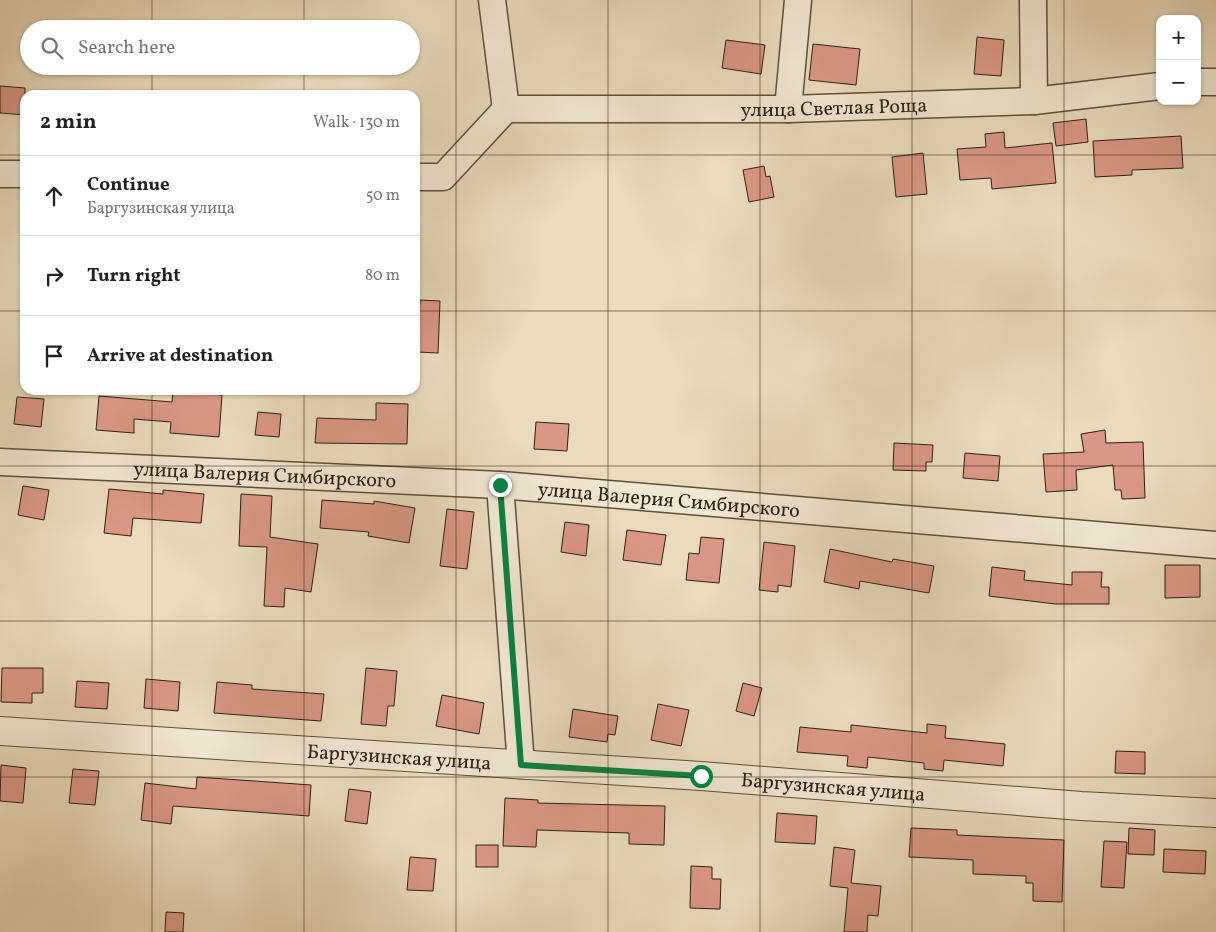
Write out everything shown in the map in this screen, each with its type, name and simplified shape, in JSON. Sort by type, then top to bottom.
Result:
[{"type":"street","points":[[420,177],[443,177],[506,109],[492,0]]},
{"type":"street","points":[[788,109],[798,0]]},
{"type":"street","points":[[1033,0],[1034,101]]},
{"type":"street","points":[[1201,82],[1216,82]]},
{"type":"street","name":"улица Светлая Роща","points":[[506,109],[788,109],[1034,101],[1156,86]]},
{"type":"street","points":[[0,174],[20,174]]},
{"type":"street","name":"улица Валерия Симбирского","points":[[0,462],[500,485],[1216,545]]},
{"type":"street","points":[[500,485],[521,765]]},
{"type":"street","name":"Баргузинская улица","points":[[0,731],[701,776],[1081,806],[1216,813]]},
{"type":"building","points":[[977,37],[1004,40],[1001,76],[974,74]]},
{"type":"building","points":[[726,40],[765,45],[761,74],[722,68]]},
{"type":"building","points":[[813,44],[860,49],[856,85],[809,80]]},
{"type":"building","points":[[0,86],[25,88],[25,90],[20,90],[20,115],[0,113]]},
{"type":"building","points":[[1086,119],[1088,142],[1056,146],[1053,123]]},
{"type":"building","points":[[1004,132],[1005,148],[1052,143],[1056,183],[992,189],[991,178],[960,180],[957,149],[986,147],[985,134]]},
{"type":"building","points":[[1181,136],[1183,168],[1132,170],[1132,175],[1095,177],[1093,141]]},
{"type":"building","points":[[923,153],[927,194],[896,197],[892,157]]},
{"type":"building","points":[[764,166],[766,177],[770,176],[774,197],[749,202],[743,170]]},
{"type":"building","points":[[420,300],[440,301],[438,353],[420,352]]},
{"type":"building","points":[[173,395],[222,395],[219,437],[170,433],[171,422],[134,419],[134,433],[96,430],[99,396],[172,402]]},
{"type":"building","points":[[17,397],[44,399],[41,427],[14,424]]},
{"type":"building","points":[[376,403],[408,404],[407,444],[315,443],[317,418],[376,420]]},
{"type":"building","points":[[258,412],[281,414],[279,437],[255,435]]},
{"type":"building","points":[[536,422],[569,424],[567,451],[534,449]]},
{"type":"building","points":[[1105,430],[1106,443],[1143,442],[1145,498],[1122,499],[1121,490],[1115,490],[1113,465],[1076,470],[1077,490],[1046,492],[1043,454],[1084,452],[1081,434]]},
{"type":"building","points":[[894,443],[933,445],[932,462],[926,462],[926,471],[893,470]]},
{"type":"building","points":[[965,453],[1000,456],[998,481],[963,478]]},
{"type":"building","points":[[23,486],[49,490],[44,520],[18,515]]},
{"type":"building","points":[[109,489],[163,494],[163,490],[204,494],[201,523],[133,518],[131,536],[104,533]]},
{"type":"building","points":[[241,494],[272,496],[270,537],[318,544],[311,592],[285,588],[284,607],[264,606],[267,547],[239,546]]},
{"type":"building","points":[[322,500],[374,504],[374,501],[415,508],[409,543],[368,536],[369,532],[320,528]]},
{"type":"building","points":[[447,509],[474,512],[467,569],[440,566]]},
{"type":"building","points":[[565,522],[589,525],[586,556],[561,552]]},
{"type":"building","points":[[627,530],[666,535],[661,565],[623,560]]},
{"type":"building","points":[[701,537],[724,539],[719,583],[686,580],[689,553],[699,554]]},
{"type":"building","points":[[764,542],[795,546],[791,587],[778,585],[778,592],[759,590]]},
{"type":"building","points":[[830,549],[892,562],[893,559],[934,566],[929,593],[860,581],[859,589],[824,582]]},
{"type":"building","points":[[1165,565],[1200,565],[1200,597],[1165,598]]},
{"type":"building","points":[[992,567],[1025,571],[1024,580],[1072,585],[1072,572],[1102,572],[1101,587],[1109,587],[1109,604],[1055,604],[989,596]]},
{"type":"building","points":[[2,668],[43,668],[43,693],[32,693],[32,703],[1,702]]},
{"type":"building","points":[[366,668],[397,671],[394,706],[388,706],[386,726],[361,724]]},
{"type":"building","points":[[146,679],[180,682],[178,711],[144,708]]},
{"type":"building","points":[[77,681],[109,683],[107,709],[75,707]]},
{"type":"building","points":[[217,682],[252,685],[252,689],[324,694],[321,721],[214,713]]},
{"type":"building","points":[[743,683],[762,688],[754,716],[736,711]]},
{"type":"building","points":[[442,695],[484,703],[479,734],[436,726]]},
{"type":"building","points":[[658,704],[689,710],[681,746],[651,740]]},
{"type":"building","points":[[573,709],[618,716],[615,735],[608,734],[607,742],[569,737]]},
{"type":"building","points":[[927,724],[946,726],[945,738],[1005,744],[1003,766],[944,760],[943,771],[924,769],[924,763],[868,757],[867,768],[847,766],[848,756],[797,752],[800,727],[851,732],[851,725],[927,733]]},
{"type":"building","points":[[1116,751],[1145,752],[1145,774],[1115,773]]},
{"type":"building","points":[[1,765],[26,768],[23,803],[0,801]]},
{"type":"building","points":[[73,769],[99,771],[95,805],[69,803]]},
{"type":"building","points":[[197,777],[311,785],[309,816],[173,806],[171,824],[141,820],[145,783],[196,789]]},
{"type":"building","points":[[349,789],[371,792],[367,824],[345,821]]},
{"type":"building","points":[[505,798],[538,800],[538,803],[665,806],[664,845],[629,844],[629,833],[537,830],[536,847],[503,846]]},
{"type":"building","points":[[777,813],[817,816],[815,844],[775,842]]},
{"type":"building","points":[[911,828],[957,830],[957,835],[1064,840],[1062,902],[1033,901],[1033,883],[1026,883],[1026,876],[973,874],[973,860],[909,857]]},
{"type":"building","points":[[1129,828],[1155,830],[1154,855],[1128,854]]},
{"type":"building","points":[[1104,841],[1127,842],[1124,888],[1101,887]]},
{"type":"building","points":[[476,845],[498,845],[498,867],[476,867]]},
{"type":"building","points":[[834,847],[855,850],[851,883],[881,886],[878,916],[868,915],[867,932],[844,932],[848,888],[830,886]]},
{"type":"building","points":[[1164,849],[1206,851],[1205,874],[1163,872]]},
{"type":"building","points":[[410,857],[436,859],[433,891],[407,890]]},
{"type":"building","points":[[691,866],[712,867],[712,879],[721,879],[720,909],[690,908]]},
{"type":"building","points":[[166,912],[184,913],[183,932],[165,932]]},
{"type":"route","points":[[500,485],[521,765],[701,776]]}]
